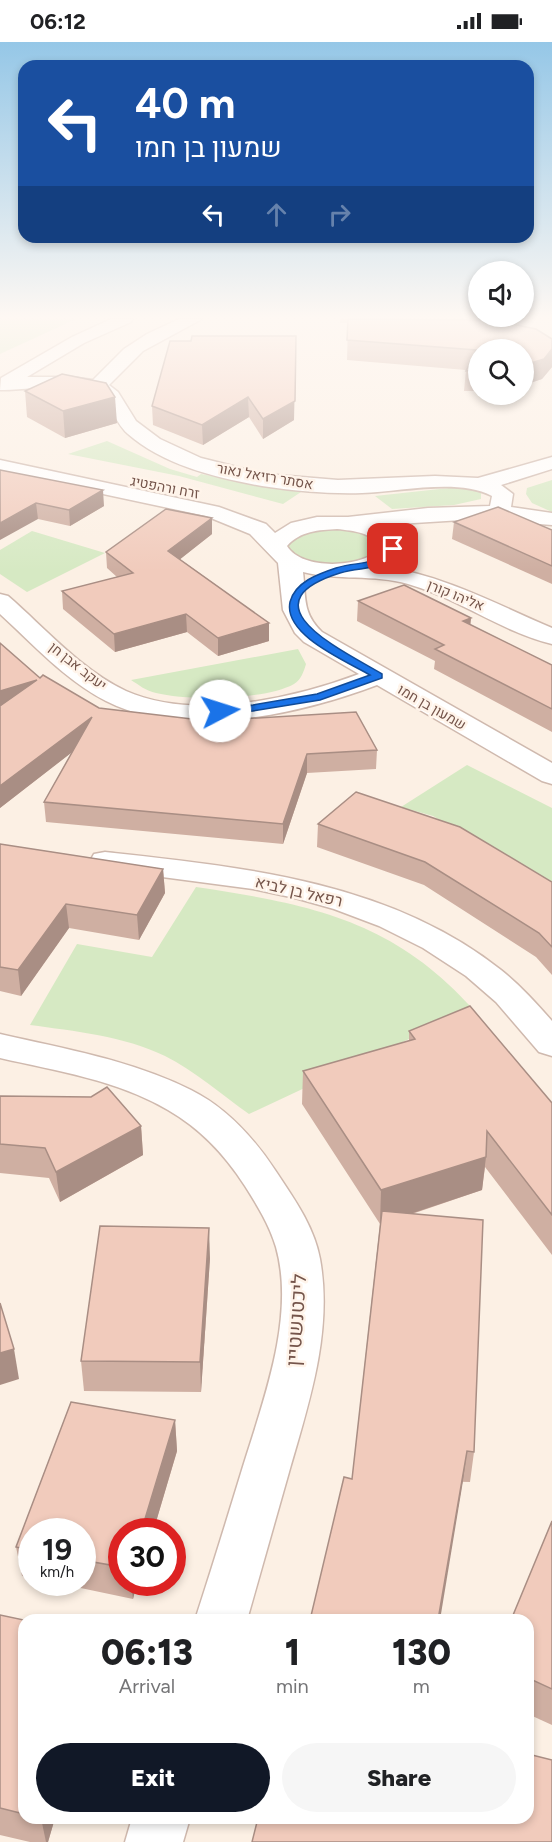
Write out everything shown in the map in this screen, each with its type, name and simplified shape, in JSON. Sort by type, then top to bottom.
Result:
[{"type":"street","name":"אסתר רזיאל נאור","points":[[116,403],[123,417],[137,432],[175,454],[216,469],[322,486],[399,486],[470,482],[481,484],[552,464]]},
{"type":"street","name":"זרח ורהפטיג","points":[[0,454],[189,491],[273,512],[369,528],[389,540]]},
{"type":"street","name":"זרח ורהפטיג","points":[[0,466],[203,508],[248,524],[283,553]]},
{"type":"street","points":[[481,484],[496,488],[503,494],[501,512]]},
{"type":"street","points":[[283,553],[279,539],[298,528],[335,523],[431,513],[501,512],[552,519]]},
{"type":"street","points":[[294,609],[297,595],[309,582],[347,569],[381,561],[393,549],[389,533],[405,520],[431,513]]},
{"type":"street","name":"אליהו קורן","points":[[389,540],[417,556],[552,617]]},
{"type":"street","name":"אליהו קורן","points":[[283,553],[311,568],[347,569],[409,577],[431,584],[552,637]]},
{"type":"street","name":"שמעון בן חמו","points":[[283,553],[293,573],[296,620],[313,638],[552,775]]},
{"type":"street","name":"יעקב אבן חן","points":[[0,601],[100,686],[130,701],[151,707],[202,711],[253,708],[320,696],[378,676]]},
{"type":"street","name":"רפאל בן לביא","points":[[71,858],[279,884],[363,906],[442,944],[480,970],[512,999],[552,1044]]},
{"type":"street","name":"ליכטנשטיין","points":[[0,1046],[114,1073],[167,1093],[191,1105],[229,1136],[249,1160],[284,1217],[298,1255],[303,1287],[300,1326],[290,1389],[223,1614]]},
{"type":"street","points":[[154,1842],[159,1824]]},
{"type":"green space","points":[[107,441],[170,469],[197,477],[201,474],[301,492],[283,504],[179,476],[68,454]]},
{"type":"green space","points":[[552,480],[552,512],[532,503],[526,494],[527,488]]},
{"type":"green space","points":[[458,487],[481,489],[481,499],[454,505],[392,509],[375,496]]},
{"type":"green space","points":[[336,527],[366,532],[382,546],[380,552],[361,563],[328,566],[297,558],[286,545],[298,533]]},
{"type":"green space","points":[[32,531],[105,553],[27,592],[0,574],[0,550]]},
{"type":"green space","points":[[298,649],[306,664],[300,678],[294,684],[265,693],[226,698],[170,696],[149,691],[131,680]]},
{"type":"green space","points":[[467,765],[552,808],[552,886],[433,816],[401,807]]},
{"type":"green space","points":[[196,887],[276,901],[347,921],[380,936],[412,955],[443,979],[473,1009],[249,1114],[187,1069],[149,1049],[99,1035],[30,1025],[77,944],[152,957]]},
{"type":"building","points":[[48,403],[93,403],[63,411]]},
{"type":"building","points":[[153,403],[238,403],[202,425],[152,406]]},
{"type":"building","points":[[252,403],[291,403],[263,419]]},
{"type":"building","points":[[0,470],[103,490],[69,510],[36,503],[0,523]]},
{"type":"building","points":[[498,507],[552,530],[552,566],[454,522]]},
{"type":"building","points":[[166,509],[212,518],[168,551],[269,623],[218,638],[186,614],[114,634],[62,591],[133,573],[106,552]]},
{"type":"building","points":[[404,585],[471,618],[463,621],[552,665],[552,709],[435,649],[444,645],[358,601]]},
{"type":"building","points":[[0,643],[40,678],[43,675],[99,708],[209,721],[356,712],[377,750],[307,754],[283,824],[44,802],[92,717],[0,786],[0,706],[37,680],[0,691]]},
{"type":"building","points":[[356,792],[460,827],[552,882],[552,947],[539,933],[425,862],[318,824]]},
{"type":"building","points":[[0,844],[163,869],[137,915],[66,904],[18,970],[0,967]]},
{"type":"building","points":[[470,1006],[552,1103],[552,1215],[487,1131],[486,1157],[381,1190],[303,1071],[415,1039],[409,1031]]},
{"type":"building","points":[[107,1087],[141,1126],[56,1172],[45,1148],[0,1144],[0,1096],[91,1097]]},
{"type":"building","points":[[382,1211],[483,1220],[474,1452],[467,1451],[439,1614],[311,1614],[344,1477],[352,1479]]},
{"type":"building","points":[[100,1226],[209,1228],[200,1362],[81,1361]]},
{"type":"building","points":[[0,1303],[14,1349],[0,1353]]},
{"type":"building","points":[[71,1402],[175,1420],[145,1518],[108,1518],[108,1565],[96,1562],[96,1518],[27,1518]]},
{"type":"building","points":[[552,1521],[552,1689],[534,1681],[534,1614],[513,1614]]},
{"type":"building","points":[[0,1615],[18,1619],[18,1812],[0,1808]]},
{"type":"building","points":[[534,1756],[552,1760],[552,1842],[252,1842],[256,1824],[534,1824]]},
{"type":"route","points":[[220,711],[253,708],[320,696],[378,676],[313,638],[302,629],[296,620],[294,609],[297,595],[309,582],[339,570],[370,566],[381,561],[393,549]]}]
